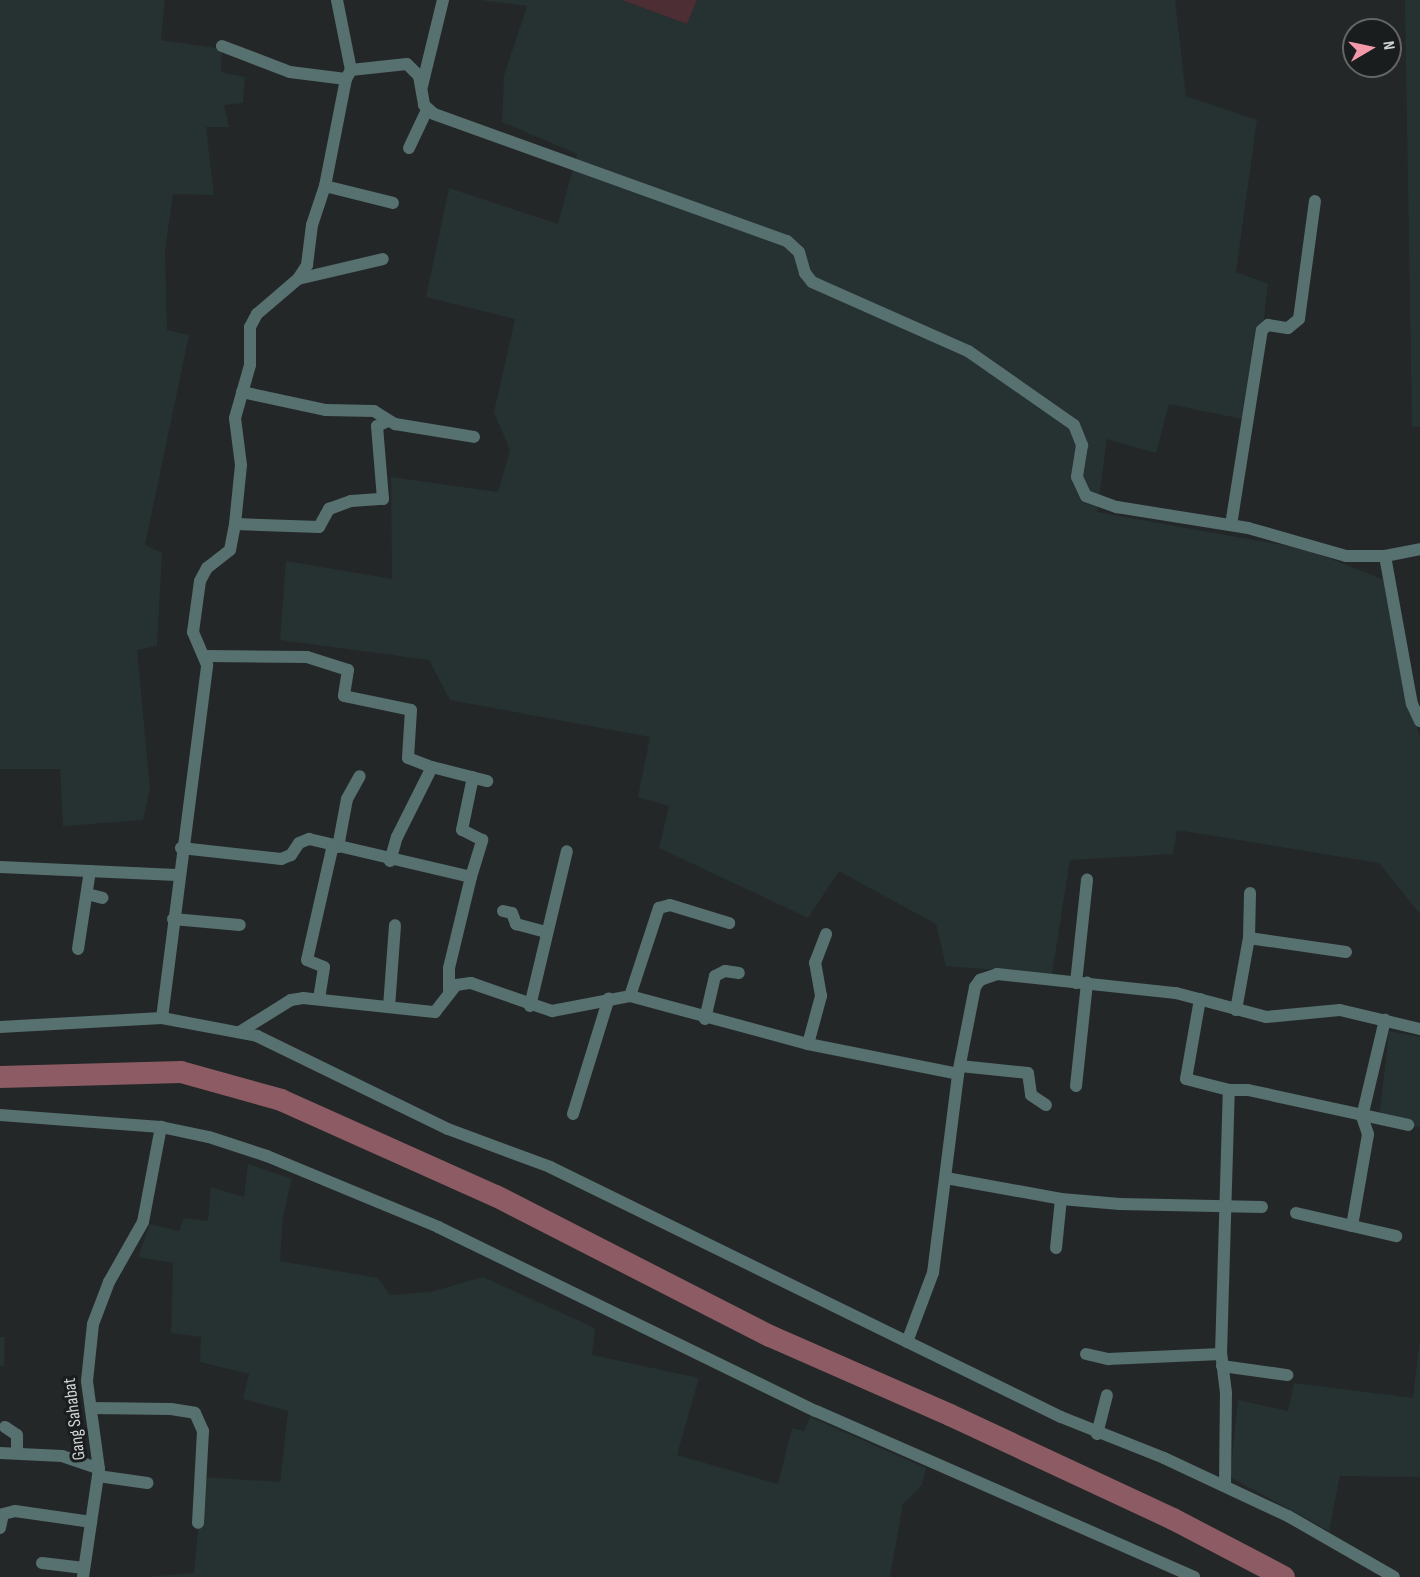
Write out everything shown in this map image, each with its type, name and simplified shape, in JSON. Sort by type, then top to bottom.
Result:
[{"type":"street","points":[[162,1018],[177,875],[207,665],[195,643],[193,632],[200,581],[207,568],[230,550],[236,524],[241,465],[235,418],[250,365],[252,320],[298,279],[307,265],[312,225],[325,186],[349,74],[337,0]]},
{"type":"street","points":[[422,88],[443,0]]},
{"type":"street","points":[[222,46],[290,72],[349,74],[407,64],[419,76],[427,110],[410,148]]},
{"type":"street","points":[[427,110],[787,240],[799,252],[812,282],[954,343],[986,361],[1074,425],[1082,445],[1077,477],[1086,496],[1117,507],[1231,525],[1346,556],[1384,556],[1420,549]]},
{"type":"street","points":[[325,186],[393,203]]},
{"type":"street","points":[[1231,525],[1262,330],[1268,326],[1288,328],[1299,319],[1315,201]]},
{"type":"street","points":[[298,279],[383,259]]},
{"type":"street","points":[[242,392],[326,410],[374,411],[388,421],[474,437]]},
{"type":"street","points":[[236,524],[319,527],[329,509],[351,501],[383,499],[377,426],[388,421]]},
{"type":"street","points":[[1384,556],[1412,704],[1420,721]]},
{"type":"street","points":[[204,656],[307,657],[348,670],[344,696],[411,710],[408,758],[432,767],[487,781]]},
{"type":"street","points":[[390,861],[432,767]]},
{"type":"street","points":[[319,999],[324,967],[308,960],[347,799],[360,776]]},
{"type":"street","points":[[241,1031],[291,1000],[319,999],[435,1012],[440,1010],[449,990],[448,968],[482,839],[462,830],[473,777]]},
{"type":"street","points":[[181,848],[281,859],[291,855],[303,840],[471,878]]},
{"type":"street","points":[[530,1006],[545,932],[567,851]]},
{"type":"street","points":[[0,867],[177,875]]},
{"type":"street","points":[[78,949],[90,871]]},
{"type":"street","points":[[1076,1086],[1087,880]]},
{"type":"street","points":[[1236,1010],[1249,938],[1250,893]]},
{"type":"street","points":[[87,894],[103,898]]},
{"type":"street","points":[[630,996],[658,908],[670,904],[729,923]]},
{"type":"street","points":[[503,911],[512,913],[516,924],[545,932]]},
{"type":"street","points":[[172,919],[240,925]]},
{"type":"street","points":[[389,1006],[395,925]]},
{"type":"street","points":[[808,1044],[821,996],[815,963],[826,934]]},
{"type":"street","points":[[1249,938],[1346,952]]},
{"type":"street","points":[[705,1019],[715,976],[725,971],[739,973]]},
{"type":"street","points":[[907,1342],[933,1273],[959,1070],[975,987],[980,980],[997,974],[1082,983],[1200,999],[1266,1017],[1340,1010],[1420,1029]]},
{"type":"street","points":[[449,990],[464,982],[477,984],[530,1006],[562,1011],[609,998],[630,996],[705,1019],[808,1044],[959,1070],[1028,1073],[1031,1095],[1046,1104]]},
{"type":"street","points":[[573,1114],[609,998]]},
{"type":"street","points":[[1200,999],[1186,1078],[1229,1090],[1260,1092],[1362,1117],[1408,1125]]},
{"type":"street","points":[[0,1027],[162,1018],[241,1031],[448,1129],[550,1167],[1097,1434],[1225,1486],[1288,1516],[1394,1577]]},
{"type":"street","points":[[1352,1226],[1368,1134],[1362,1117],[1385,1020]]},
{"type":"street","points":[[1225,1486],[1222,1360],[1229,1090]]},
{"type":"street","points":[[0,1116],[161,1127],[234,1144],[389,1205],[827,1416],[1194,1577]]},
{"type":"street","name":"Gang Sahabat","points":[[84,1572],[98,1472],[87,1370],[93,1324],[108,1282],[143,1222],[161,1127]]},
{"type":"street","points":[[946,1178],[1061,1199],[1225,1209],[1262,1208]]},
{"type":"street","points":[[1056,1248],[1061,1199]]},
{"type":"street","points":[[1296,1213],[1396,1236]]},
{"type":"street","points":[[1086,1354],[1108,1359],[1222,1360],[1287,1375]]},
{"type":"street","points":[[1097,1434],[1107,1395]]},
{"type":"street","points":[[92,1408],[171,1408],[195,1413],[203,1431],[198,1523]]},
{"type":"street","points":[[5,1427],[17,1435],[17,1452]]},
{"type":"street","points":[[0,1454],[17,1452],[62,1456],[98,1472],[148,1483]]},
{"type":"street","points":[[0,1528],[3,1514],[15,1511],[91,1522]]},
{"type":"street","points":[[42,1563],[84,1572]]},
{"type":"shaded area","points":[[0,0],[165,0],[161,40],[222,49],[221,72],[245,77],[243,103],[224,105],[229,127],[206,127],[214,195],[173,194],[165,250],[167,330],[189,335],[145,545],[162,553],[157,646],[137,650],[150,788],[143,820],[63,826],[60,769],[0,769]]},
{"type":"shaded area","points":[[480,0],[622,0],[687,24],[697,0],[1175,0],[1186,96],[1257,120],[1236,272],[1268,284],[1252,421],[1169,404],[1156,453],[1107,439],[1097,512],[1305,549],[1387,581],[1420,739],[1420,914],[1379,863],[1177,830],[1173,854],[1070,860],[1052,974],[946,966],[936,924],[839,871],[808,918],[659,848],[669,806],[638,797],[650,737],[450,700],[429,660],[280,640],[286,561],[392,579],[391,477],[498,492],[510,450],[494,412],[515,319],[426,297],[449,188],[558,224],[577,154],[502,122],[504,75],[527,6]]},
{"type":"shaded area","points":[[622,0],[697,0],[687,24]]},
{"type":"shaded area","points":[[1405,0],[1420,0],[1420,427],[1412,427]]},
{"type":"shaded area","points":[[1389,1031],[1420,1037],[1420,1127],[1379,1119]]},
{"type":"shaded area","points":[[248,1164],[292,1179],[283,1216],[280,1261],[378,1278],[390,1295],[430,1292],[483,1277],[595,1328],[592,1355],[699,1378],[677,1455],[778,1484],[792,1428],[804,1431],[810,1417],[926,1468],[922,1485],[903,1504],[890,1577],[145,1577],[194,1573],[203,1477],[280,1482],[288,1411],[243,1399],[249,1374],[200,1362],[201,1337],[171,1333],[173,1263],[138,1257],[150,1224],[179,1231],[184,1218],[208,1221],[211,1187],[244,1197]]},
{"type":"shaded area","points":[[0,1337],[5,1337],[4,1366],[0,1366]]},
{"type":"shaded area","points":[[1420,1339],[1420,1477],[1340,1476],[1329,1531],[1230,1477],[1238,1400],[1288,1411],[1294,1383],[1413,1398]]},
{"type":"waterway","points":[[0,1077],[181,1072],[281,1100],[496,1196],[770,1336],[950,1415],[1173,1519],[1284,1577]]}]
